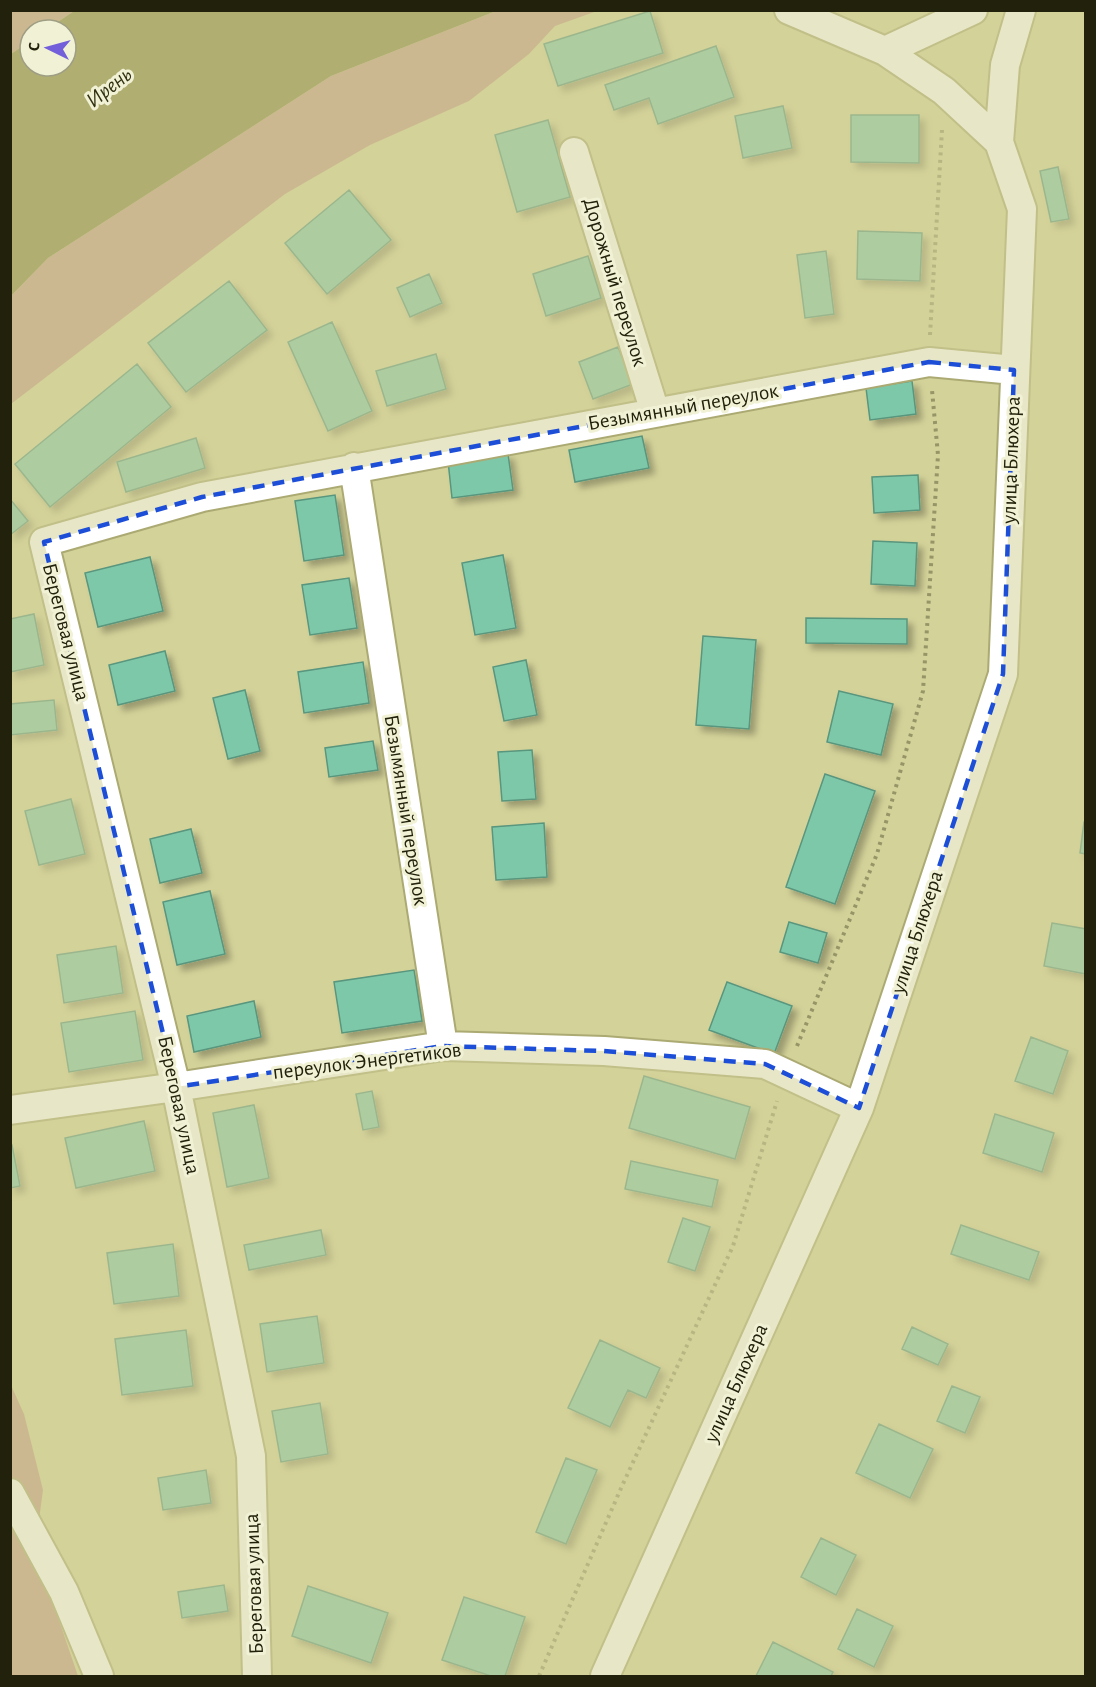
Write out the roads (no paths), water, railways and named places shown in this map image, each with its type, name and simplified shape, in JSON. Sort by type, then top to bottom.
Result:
[{"type":"street","name":"улица Блюхера","points":[[789,10],[885,51],[944,91],[999,142]]},
{"type":"street","points":[[885,51],[973,10]]},
{"type":"street","name":"улица Блюхера","points":[[605,1677],[859,1108],[1003,674],[1022,209],[999,142],[1005,65],[1021,10]]},
{"type":"street","name":"Дорожный переулок","points":[[574,152],[655,412]]},
{"type":"street","name":"Безымянный переулок","points":[[44,542],[202,496],[929,362],[1014,370]]},
{"type":"street","name":"Безымянный переулок","points":[[354,467],[443,1046]]},
{"type":"street","name":"Береговая улица","points":[[44,542],[176,1087],[251,1456],[257,1677]]},
{"type":"street","name":"переулок Энергетиков","points":[[10,1110],[443,1046],[616,1052],[765,1064],[859,1108]]},
{"type":"street","points":[[10,1494],[64,1592],[99,1677]]},
{"type":"water","name":"Ирень","points":[[74,10],[496,11],[331,76],[48,258],[11,296],[11,54],[18,49],[18,78],[78,78],[78,18],[64,18]]}]
